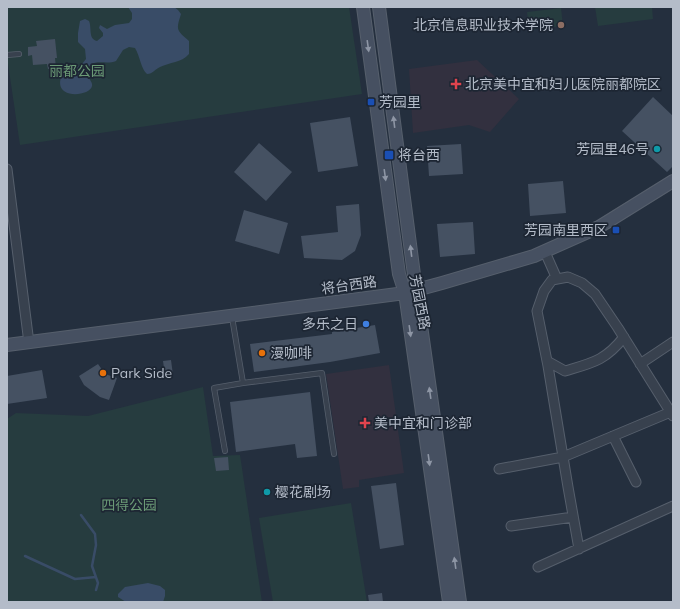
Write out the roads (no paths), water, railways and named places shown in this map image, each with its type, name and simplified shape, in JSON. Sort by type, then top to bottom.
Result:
[{"type":"main road","name":"芳园西路","points":[[363,7],[399,274],[410,291],[460,602]]},
{"type":"main road","name":"芳园西路","points":[[379,7],[410,291],[449,602]]},
{"type":"main road","name":"将台西路","points":[[7,345],[410,291],[449,281],[545,252],[599,227],[673,182]]},
{"type":"street","points":[[7,169],[29,343]]},
{"type":"street","points":[[545,252],[557,279]]},
{"type":"street","points":[[499,469],[563,456],[672,413],[595,294],[582,283],[568,277],[552,280],[544,291],[537,311],[547,361],[563,456],[573,517],[580,548]]},
{"type":"street","points":[[547,361],[565,371],[594,363],[614,349],[624,337]]},
{"type":"street","points":[[640,364],[673,342]]},
{"type":"street","points":[[613,436],[636,482]]},
{"type":"street","points":[[538,568],[673,506]]},
{"type":"street","points":[[511,526],[573,517]]},
{"type":"lane","points":[[7,55],[18,54]]},
{"type":"lane","points":[[232,316],[243,383]]},
{"type":"lane","points":[[225,452],[214,388],[322,373],[334,454]]},
{"type":"water","points":[[128,7],[174,7],[178,10],[181,14],[178,29],[179,32],[189,41],[189,54],[182,59],[164,65],[147,74],[143,69],[135,48],[129,47],[123,50],[116,61],[98,62],[90,65],[87,75],[92,85],[90,90],[79,94],[72,94],[62,89],[60,83],[62,75],[82,64],[86,59],[85,49],[78,42],[80,21],[85,19],[89,21],[91,36],[97,41],[103,36],[103,33],[99,28],[100,25],[107,29],[115,25],[129,23],[132,19],[132,13]]},
{"type":"water","points":[[148,583],[160,586],[165,590],[163,602],[126,602],[118,597],[118,594],[125,587]]},
{"type":"waterway","points":[[81,515],[95,534],[96,545],[92,566],[98,583],[96,590]]},
{"type":"waterway","points":[[25,556],[75,579],[96,577]]},
{"type":"place","name":"北京信息职业技术学院","points":[[561,25]]},
{"type":"place","name":"北京美中宜和妇儿医院丽都院区","points":[[456,84]]},
{"type":"place","name":"芳园里","points":[[371,102]]},
{"type":"place","name":"芳园里46号","points":[[657,149]]},
{"type":"place","name":"将台西","points":[[389,155]]},
{"type":"place","name":"芳园南里西区","points":[[616,230]]},
{"type":"place","name":"多乐之日","points":[[366,324]]},
{"type":"place","name":"漫咖啡","points":[[262,353]]},
{"type":"place","name":"Park Side","points":[[103,373]]},
{"type":"place","name":"美中宜和门诊部","points":[[365,423]]},
{"type":"place","name":"樱花剧场","points":[[267,492]]},
{"type":"park label","name":"丽都公园","points":[[77,71]]},
{"type":"park label","name":"四得公园","points":[[129,505]]}]
